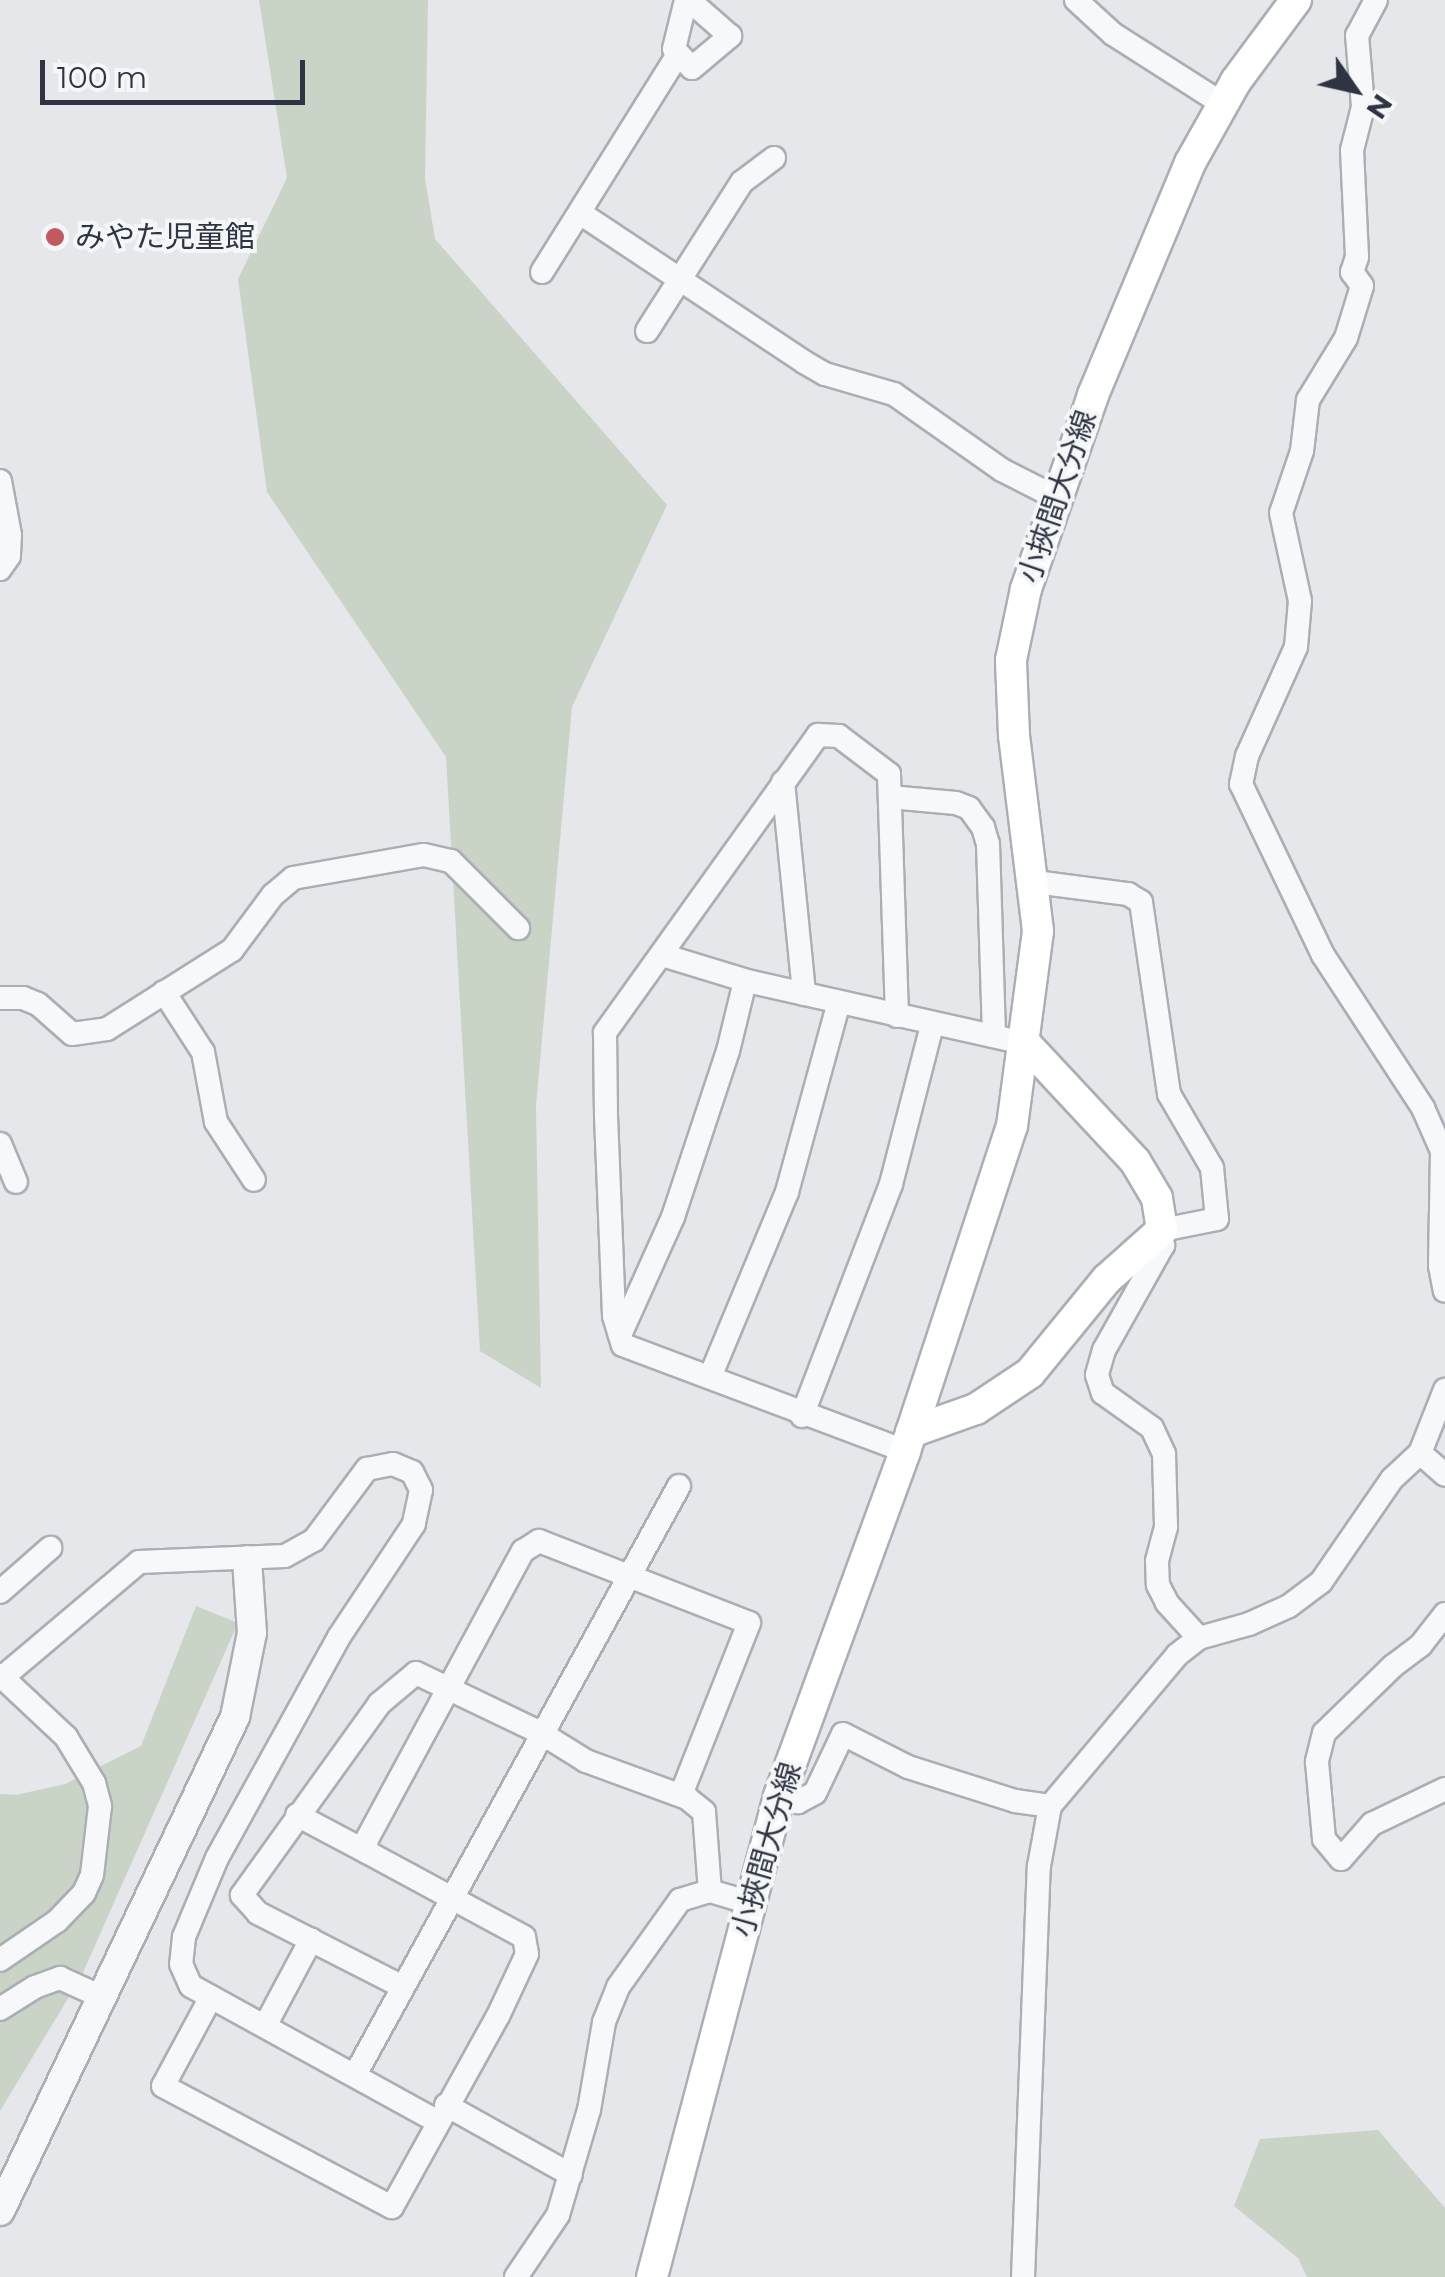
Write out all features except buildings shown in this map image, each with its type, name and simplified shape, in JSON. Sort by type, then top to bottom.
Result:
[{"type":"main road","name":"小挾間大分線","points":[[652,2277],[779,1796],[908,1442],[1012,1126],[1038,930],[1014,736],[1011,660],[1026,589],[1140,277],[1190,163],[1223,104],[1296,0]]},
{"type":"main road","points":[[908,1442],[976,1409],[1030,1373],[1107,1280],[1159,1235],[1156,1198],[1135,1161],[1025,1042]]},
{"type":"street","points":[[688,0],[730,36],[699,68],[692,68],[674,49],[688,0]]},
{"type":"street","points":[[1076,0],[1113,34],[1223,104]]},
{"type":"street","points":[[1376,0],[1357,35],[1363,107],[1352,150],[1357,257],[1352,272],[1362,286],[1346,338],[1308,400],[1302,451],[1281,512],[1300,601],[1296,647],[1246,756],[1241,784],[1322,954],[1423,1108],[1443,1151],[1440,1266],[1445,1291]]},
{"type":"street","points":[[542,272],[678,56]]},
{"type":"street","points":[[647,332],[742,182],[774,158]]},
{"type":"street","points":[[580,212],[825,374],[894,394],[1002,470],[1057,498]]},
{"type":"street","points":[[0,481],[10,535],[9,556],[0,569]]},
{"type":"street","points":[[897,1016],[889,774],[839,736],[818,735],[604,1033],[614,1316],[623,1344],[802,1416],[908,1442]]},
{"type":"street","points":[[782,782],[804,994]]},
{"type":"street","points":[[890,796],[956,803],[969,808],[983,827],[988,844],[994,1036]]},
{"type":"street","points":[[0,998],[23,998],[38,1004],[72,1034],[107,1030],[232,950],[273,894],[293,878],[424,855],[450,860],[518,928]]},
{"type":"street","points":[[1034,882],[1128,894],[1141,902],[1169,1094],[1212,1168],[1217,1219],[1159,1235],[1163,1246],[1104,1350],[1097,1375],[1103,1393],[1152,1428],[1164,1454],[1166,1527],[1157,1561],[1158,1585],[1167,1603],[1199,1638]]},
{"type":"street","points":[[662,955],[745,981],[932,1026],[1025,1042]]},
{"type":"street","points":[[620,1336],[673,1217],[728,1051],[745,981]]},
{"type":"street","points":[[164,992],[203,1052],[216,1122],[254,1180]]},
{"type":"street","points":[[710,1377],[787,1192],[839,1002]]},
{"type":"street","points":[[802,1416],[892,1184],[932,1026]]},
{"type":"street","points":[[0,1144],[16,1182]]},
{"type":"street","points":[[1023,2277],[1039,1866],[1050,1806],[1177,1655],[1199,1638],[1276,1612],[1321,1582],[1392,1479],[1420,1453],[1445,1390]]},
{"type":"street","points":[[1420,1453],[1445,1475]]},
{"type":"street","points":[[0,1960],[58,1921],[84,1893],[92,1874],[100,1806],[94,1783],[66,1736],[2,1676],[140,1562],[273,1559],[308,1546],[367,1468],[393,1464],[418,1480],[420,1503],[414,1524],[340,1638],[198,1902],[184,1937],[181,1964],[191,1986],[211,1997],[356,2073],[571,2176]]},
{"type":"street","points":[[356,2073],[679,1486]]},
{"type":"street","points":[[368,1852],[366,1841],[524,1551],[539,1542],[749,1623],[681,1795]]},
{"type":"street","points":[[0,1592],[50,1548]]},
{"type":"street","points":[[0,2210],[239,1705],[252,1633],[247,1560]]},
{"type":"street","points":[[1445,1614],[1422,1646],[1393,1666],[1324,1734],[1317,1762],[1324,1839],[1341,1859],[1372,1824],[1445,1789]]},
{"type":"street","points":[[401,1986],[248,1907],[242,1895],[380,1704],[416,1673],[541,1733],[586,1761],[681,1795],[704,1812],[710,1891]]},
{"type":"street","points":[[779,1796],[798,1802],[815,1793],[843,1734],[908,1768],[1015,1801],[1050,1806]]},
{"type":"street","points":[[211,1997],[163,2086],[388,2209],[498,2016],[527,1954],[524,1938],[297,1816]]},
{"type":"street","points":[[516,2277],[558,2215],[589,2110],[604,2022],[618,1987],[673,1908],[694,1892],[710,1891],[751,1903]]},
{"type":"street","points":[[265,2026],[311,1940]]},
{"type":"street","points":[[0,2009],[35,1987],[60,1978],[102,1997]]},
{"type":"shaded area","points":[[259,0],[428,0],[425,178],[435,239],[667,505],[572,707],[536,1106],[541,1388],[480,1351],[446,757],[267,492],[238,279],[287,178]]},
{"type":"shaded area","points":[[196,1606],[238,1623],[81,1977],[0,2111],[0,1794],[16,1795],[65,1784],[141,1746]]},
{"type":"shaded area","points":[[1378,2130],[1445,2208],[1445,2277],[1307,2277],[1298,2258],[1234,2206],[1260,2139]]},
{"type":"place","name":"みやた児童館","points":[[55,237]]}]
